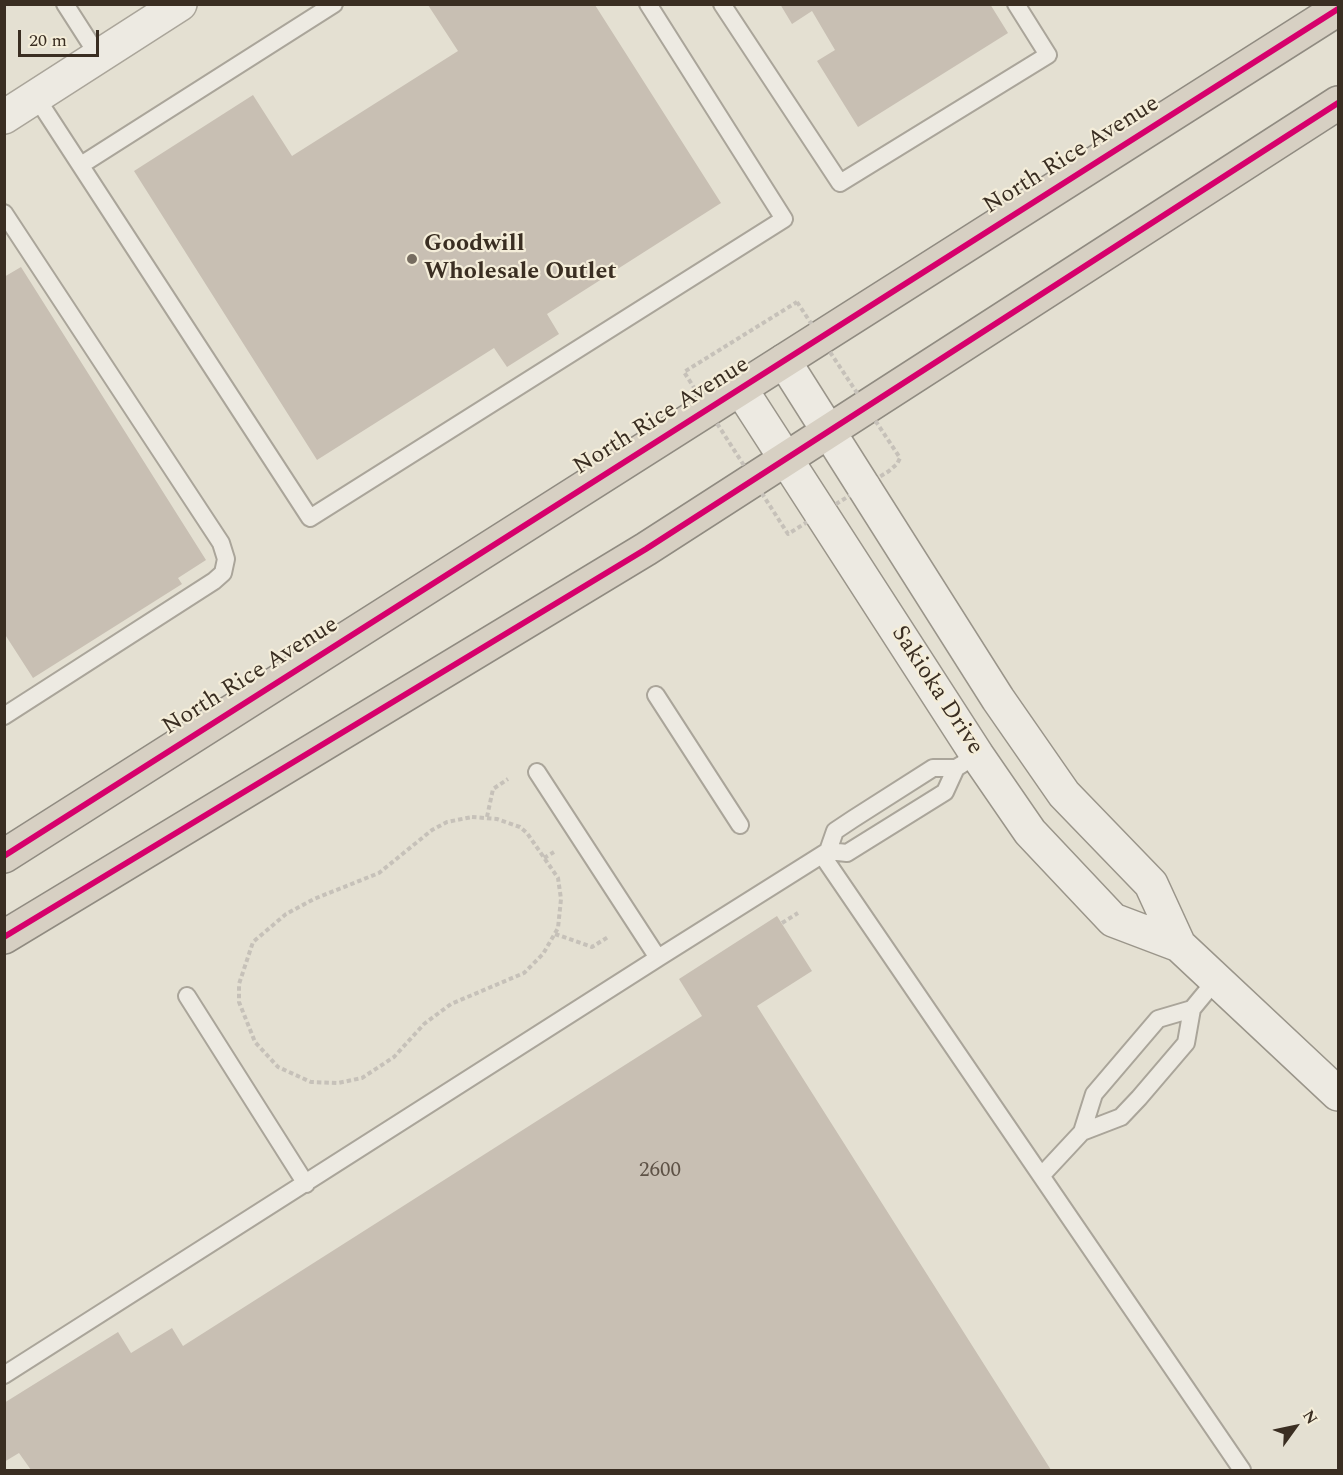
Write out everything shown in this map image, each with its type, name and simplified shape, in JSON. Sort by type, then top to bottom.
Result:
[{"type":"highway","name":"North Rice Avenue","points":[[4,856],[1338,9]]},
{"type":"highway","points":[[4,937],[646,549],[1338,103]]},
{"type":"street","points":[[4,117],[180,4]]},
{"type":"street","name":"Sakioka Drive","points":[[784,360],[998,699],[1064,795],[1151,884],[1179,945],[1338,1094]]},
{"type":"street","name":"Sakioka Drive","points":[[740,388],[967,762],[1113,920],[1179,945]]},
{"type":"lane","points":[[65,4],[99,57]]},
{"type":"lane","points":[[81,165],[334,4]]},
{"type":"lane","points":[[36,97],[310,518],[784,219],[648,4]]},
{"type":"lane","points":[[722,4],[840,183],[1048,55],[1016,4]]},
{"type":"lane","points":[[4,213],[221,543],[226,559],[223,573],[214,581],[4,716]]},
{"type":"lane","points":[[656,695],[740,825]]},
{"type":"lane","points":[[825,853],[847,854],[945,792],[967,762]]},
{"type":"lane","points":[[4,1375],[825,853],[835,831],[933,768],[967,762]]},
{"type":"lane","points":[[537,772],[658,958]]},
{"type":"lane","points":[[825,853],[1041,1176],[1242,1470]]},
{"type":"lane","points":[[1041,1176],[1082,1132],[1121,1116],[1139,1098],[1186,1043],[1192,1010],[1216,980]]},
{"type":"lane","points":[[187,996],[306,1184]]},
{"type":"lane","points":[[1082,1132],[1094,1094],[1158,1018],[1192,1010]]},
{"type":"path","points":[[487,817],[493,789],[508,779]]},
{"type":"path","points":[[487,817],[520,827],[527,833],[561,888],[561,908],[555,934],[543,954],[524,973],[451,1004],[424,1024],[394,1057],[353,1082],[311,1082],[288,1074],[270,1061],[255,1042],[239,1002],[239,984],[254,942],[264,931],[314,898],[379,873],[432,830],[459,819],[487,817]]},
{"type":"path","points":[[544,858],[554,852]]},
{"type":"path","points":[[782,923],[798,913]]},
{"type":"path","points":[[555,934],[592,947],[608,937]]},
{"type":"building","points":[[780,4],[990,4],[1008,33],[858,127],[817,61],[835,50],[812,11],[792,24]]},
{"type":"building","name":"Goodwill Wholesale Outlet","points":[[428,5],[595,5],[721,203],[547,314],[559,334],[507,367],[494,348],[317,460],[134,171],[253,95],[292,156],[458,51]]},
{"type":"building","points":[[21,267],[206,560],[178,578],[182,584],[33,678],[4,633],[4,277]]},
{"type":"building","points":[[777,916],[812,971],[757,1006],[1051,1470],[31,1470],[19,1453],[4,1462],[4,1403],[118,1332],[131,1353],[172,1328],[183,1346],[702,1016],[679,979]]},
{"type":"cycle path","points":[[4,856],[1338,9]]},
{"type":"cycle path","points":[[4,937],[646,549],[1338,103]]},
{"type":"place","name":"Goodwill Wholesale Outlet","points":[[412,259]]}]
